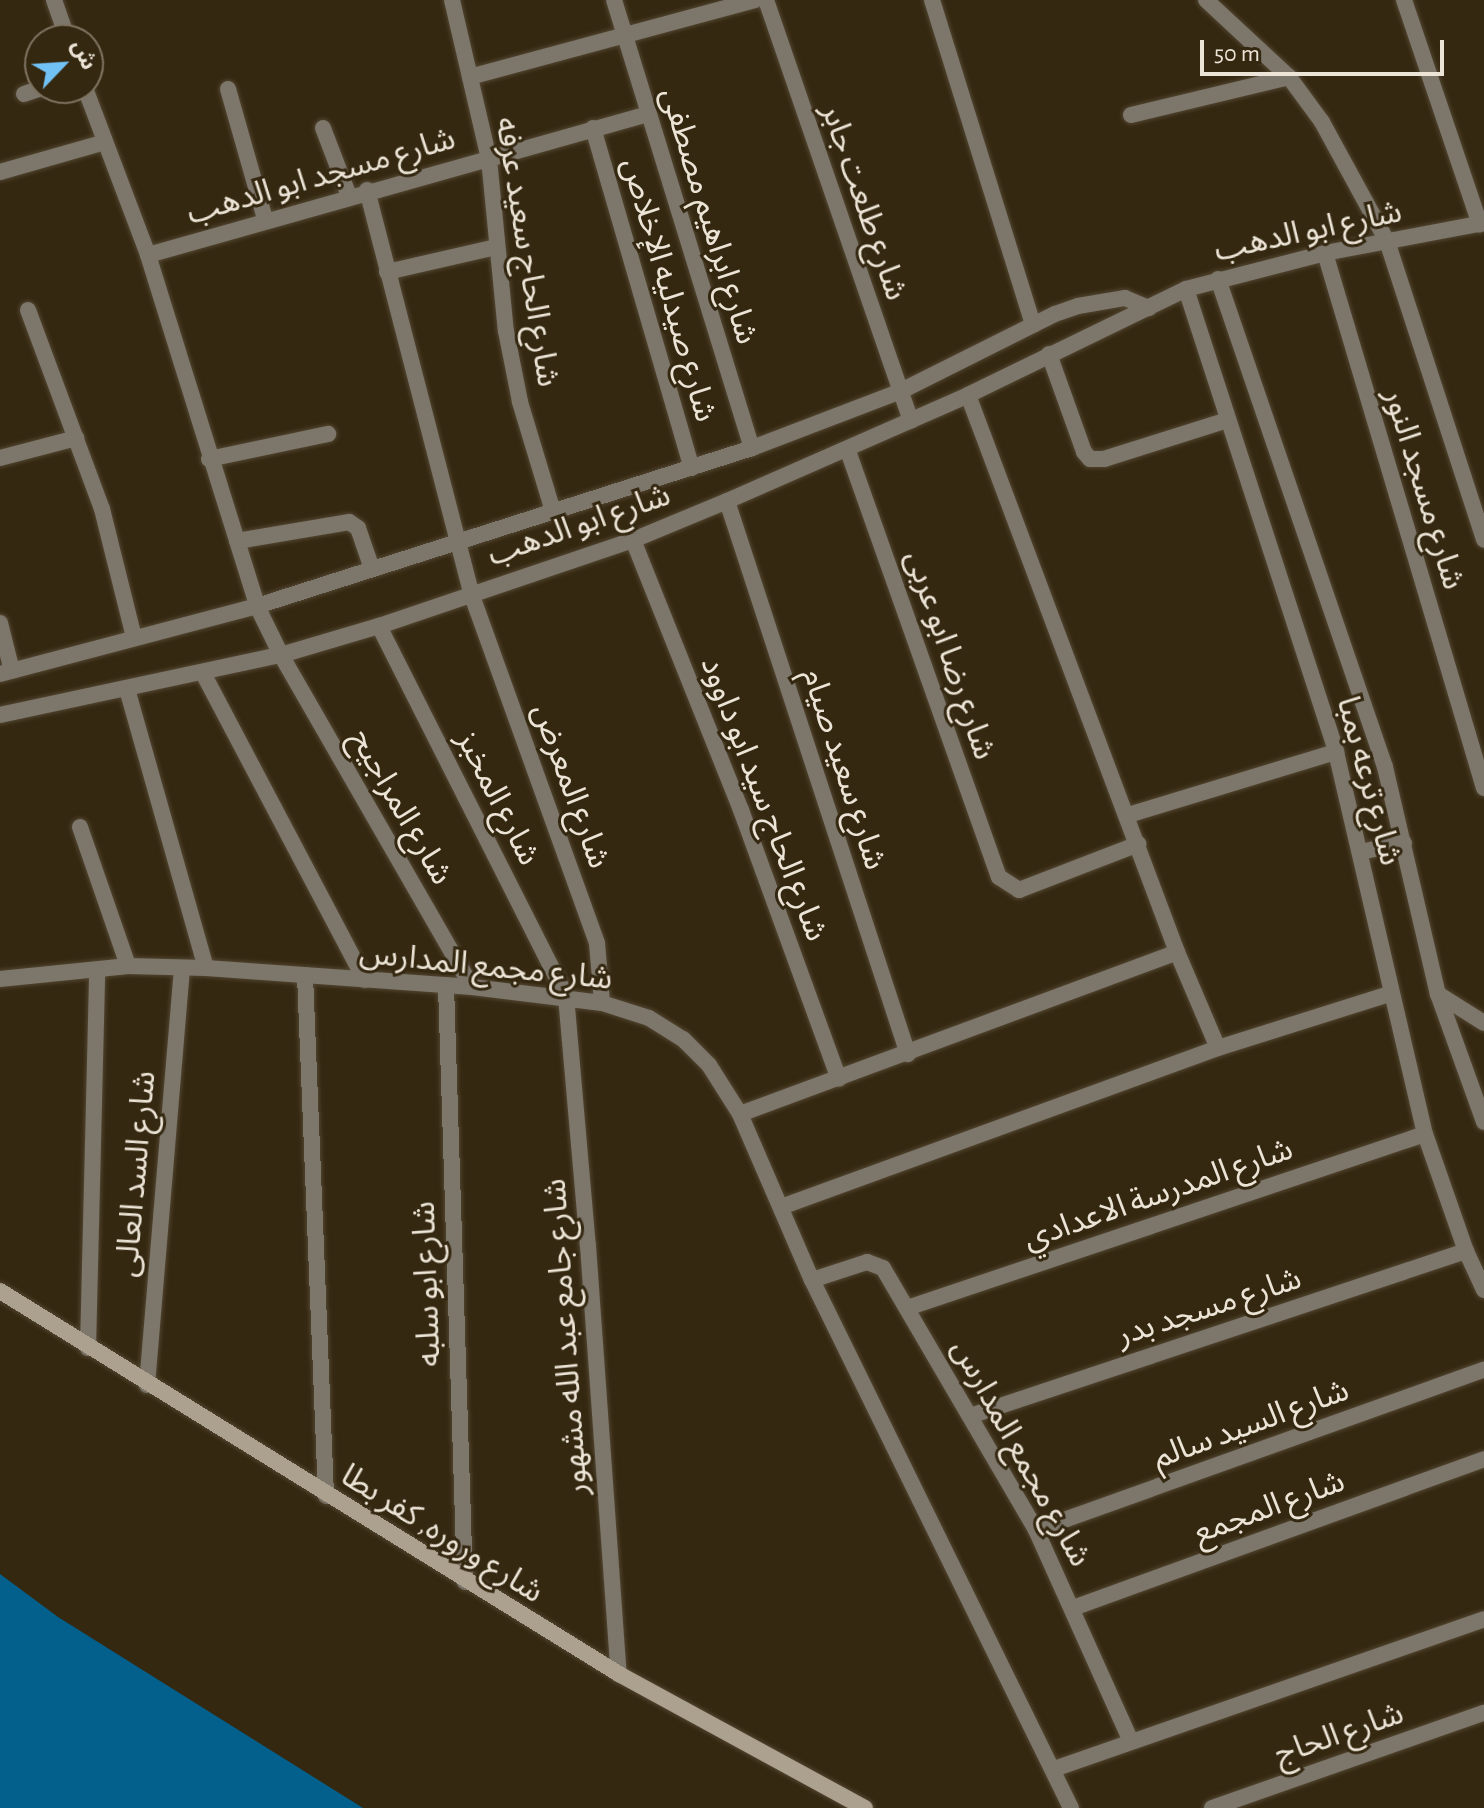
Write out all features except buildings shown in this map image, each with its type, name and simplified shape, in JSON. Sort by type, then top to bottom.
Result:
[{"type":"street","points":[[54,0],[62,24]]},
{"type":"street","name":"شارع الحاج سعيد عرفه","points":[[452,0],[489,159],[506,331],[520,402],[553,511]]},
{"type":"street","name":"شارع ابراهيم مصطفى","points":[[614,0],[752,448]]},
{"type":"street","points":[[470,77],[755,0]]},
{"type":"street","name":"شارع طلعت جابر","points":[[766,0],[911,421]]},
{"type":"street","points":[[932,0],[1033,325]]},
{"type":"street","points":[[1206,0],[1289,77],[1322,122],[1387,241],[1484,540]]},
{"type":"street","points":[[1404,0],[1482,224]]},
{"type":"street","points":[[1131,115],[1289,77]]},
{"type":"street","points":[[228,89],[265,219]]},
{"type":"street","name":"شارع المراجيح","points":[[91,104],[148,255],[257,606],[281,655],[472,987]]},
{"type":"street","name":"شارع مسجد ابو الدهب","points":[[148,255],[367,190],[648,114]]},
{"type":"street","points":[[323,128],[349,196]]},
{"type":"street","name":"شارع صيدليه الإخلاص","points":[[593,128],[692,468]]},
{"type":"street","points":[[0,172],[105,142]]},
{"type":"street","name":"شارع المعرض","points":[[367,190],[471,593],[597,943],[602,1003]]},
{"type":"street","name":"شارع ابو الدهب","points":[[0,715],[281,655],[379,626],[633,540],[848,451],[1186,289],[1325,253],[1482,224]]},
{"type":"street","points":[[387,272],[496,247]]},
{"type":"street","name":"شارع مسجد النور","points":[[1325,253],[1484,788]]},
{"type":"street","name":"شارع ترعه بمبا","points":[[1218,279],[1385,767],[1438,994],[1484,1122]]},
{"type":"street","name":"شارع ترعه بمبا","points":[[1186,289],[1336,752],[1425,1134],[1466,1251],[1484,1290]]},
{"type":"street","name":"شارع ابو الدهب","points":[[6,672],[257,606],[752,448],[899,392],[1033,325],[1105,299],[1125,298],[1149,308]]},
{"type":"street","points":[[28,310],[102,509],[134,637]]},
{"type":"street","points":[[1049,354],[1084,452],[1090,459],[1104,459],[1228,420]]},
{"type":"street","points":[[968,395],[1177,952],[1218,1048]]},
{"type":"street","points":[[209,459],[328,434]]},
{"type":"street","points":[[0,458],[76,438]]},
{"type":"street","name":"شارع رضا ابو عربى","points":[[848,451],[999,877],[1019,890],[1138,844]]},
{"type":"street","name":"شارع سعيد صيام","points":[[727,501],[908,1054]]},
{"type":"street","points":[[237,541],[349,522],[358,528],[372,569]]},
{"type":"street","name":"شارع الحاج سيد ابو داوود","points":[[633,540],[741,810],[839,1079]]},
{"type":"street","points":[[0,623],[6,672]]},
{"type":"street","name":"شارع المخبز","points":[[379,626],[566,996]]},
{"type":"street","points":[[203,673],[365,980]]},
{"type":"street","points":[[127,689],[206,968]]},
{"type":"street","points":[[1128,815],[1336,752]]},
{"type":"street","points":[[80,827],[128,966]]},
{"type":"street","points":[[1360,852],[1404,843]]},
{"type":"street","points":[[740,1114],[1177,952]]},
{"type":"street","name":"شارع مجمع المدارس","points":[[0,979],[128,966],[206,968],[472,987],[566,996],[602,1003],[649,1018],[683,1039],[709,1065],[740,1114],[812,1280],[1071,1808]]},
{"type":"street","name":"شارع السد العالى","points":[[147,1385],[182,968]]},
{"type":"street","points":[[88,1348],[97,971]]},
{"type":"street","points":[[305,975],[326,1496]]},
{"type":"street","name":"شارع ابو سلبه","points":[[446,985],[465,1582]]},
{"type":"street","points":[[781,1207],[1218,1048],[1392,993]]},
{"type":"street","points":[[1438,994],[1484,1023]]},
{"type":"street","name":"شارع جامع عبد الله مشهور","points":[[566,996],[588,1246],[619,1674]]},
{"type":"street","name":"شارع المدرسة الاعدادي","points":[[910,1307],[1425,1134]]},
{"type":"street","name":"شارع مسجد بدر","points":[[970,1416],[1466,1251]]},
{"type":"street","name":"شارع مجمع المدارس","points":[[812,1280],[867,1262],[883,1268],[910,1307],[1036,1530],[1130,1739]]},
{"type":"street","name":"شارع وروره, كفر بطا","points":[[0,1291],[465,1582],[619,1674],[865,1808]]},
{"type":"street","name":"شارع السيد سالم","points":[[1036,1530],[1484,1370]]},
{"type":"street","name":"شارع المجمع","points":[[1073,1608],[1484,1459]]},
{"type":"street","points":[[1054,1769],[1130,1739],[1484,1619]]},
{"type":"street","name":"شارع الحاج","points":[[1212,1808],[1484,1713]]},
{"type":"water","points":[[0,1574],[58,1617],[363,1808],[0,1808]]}]
